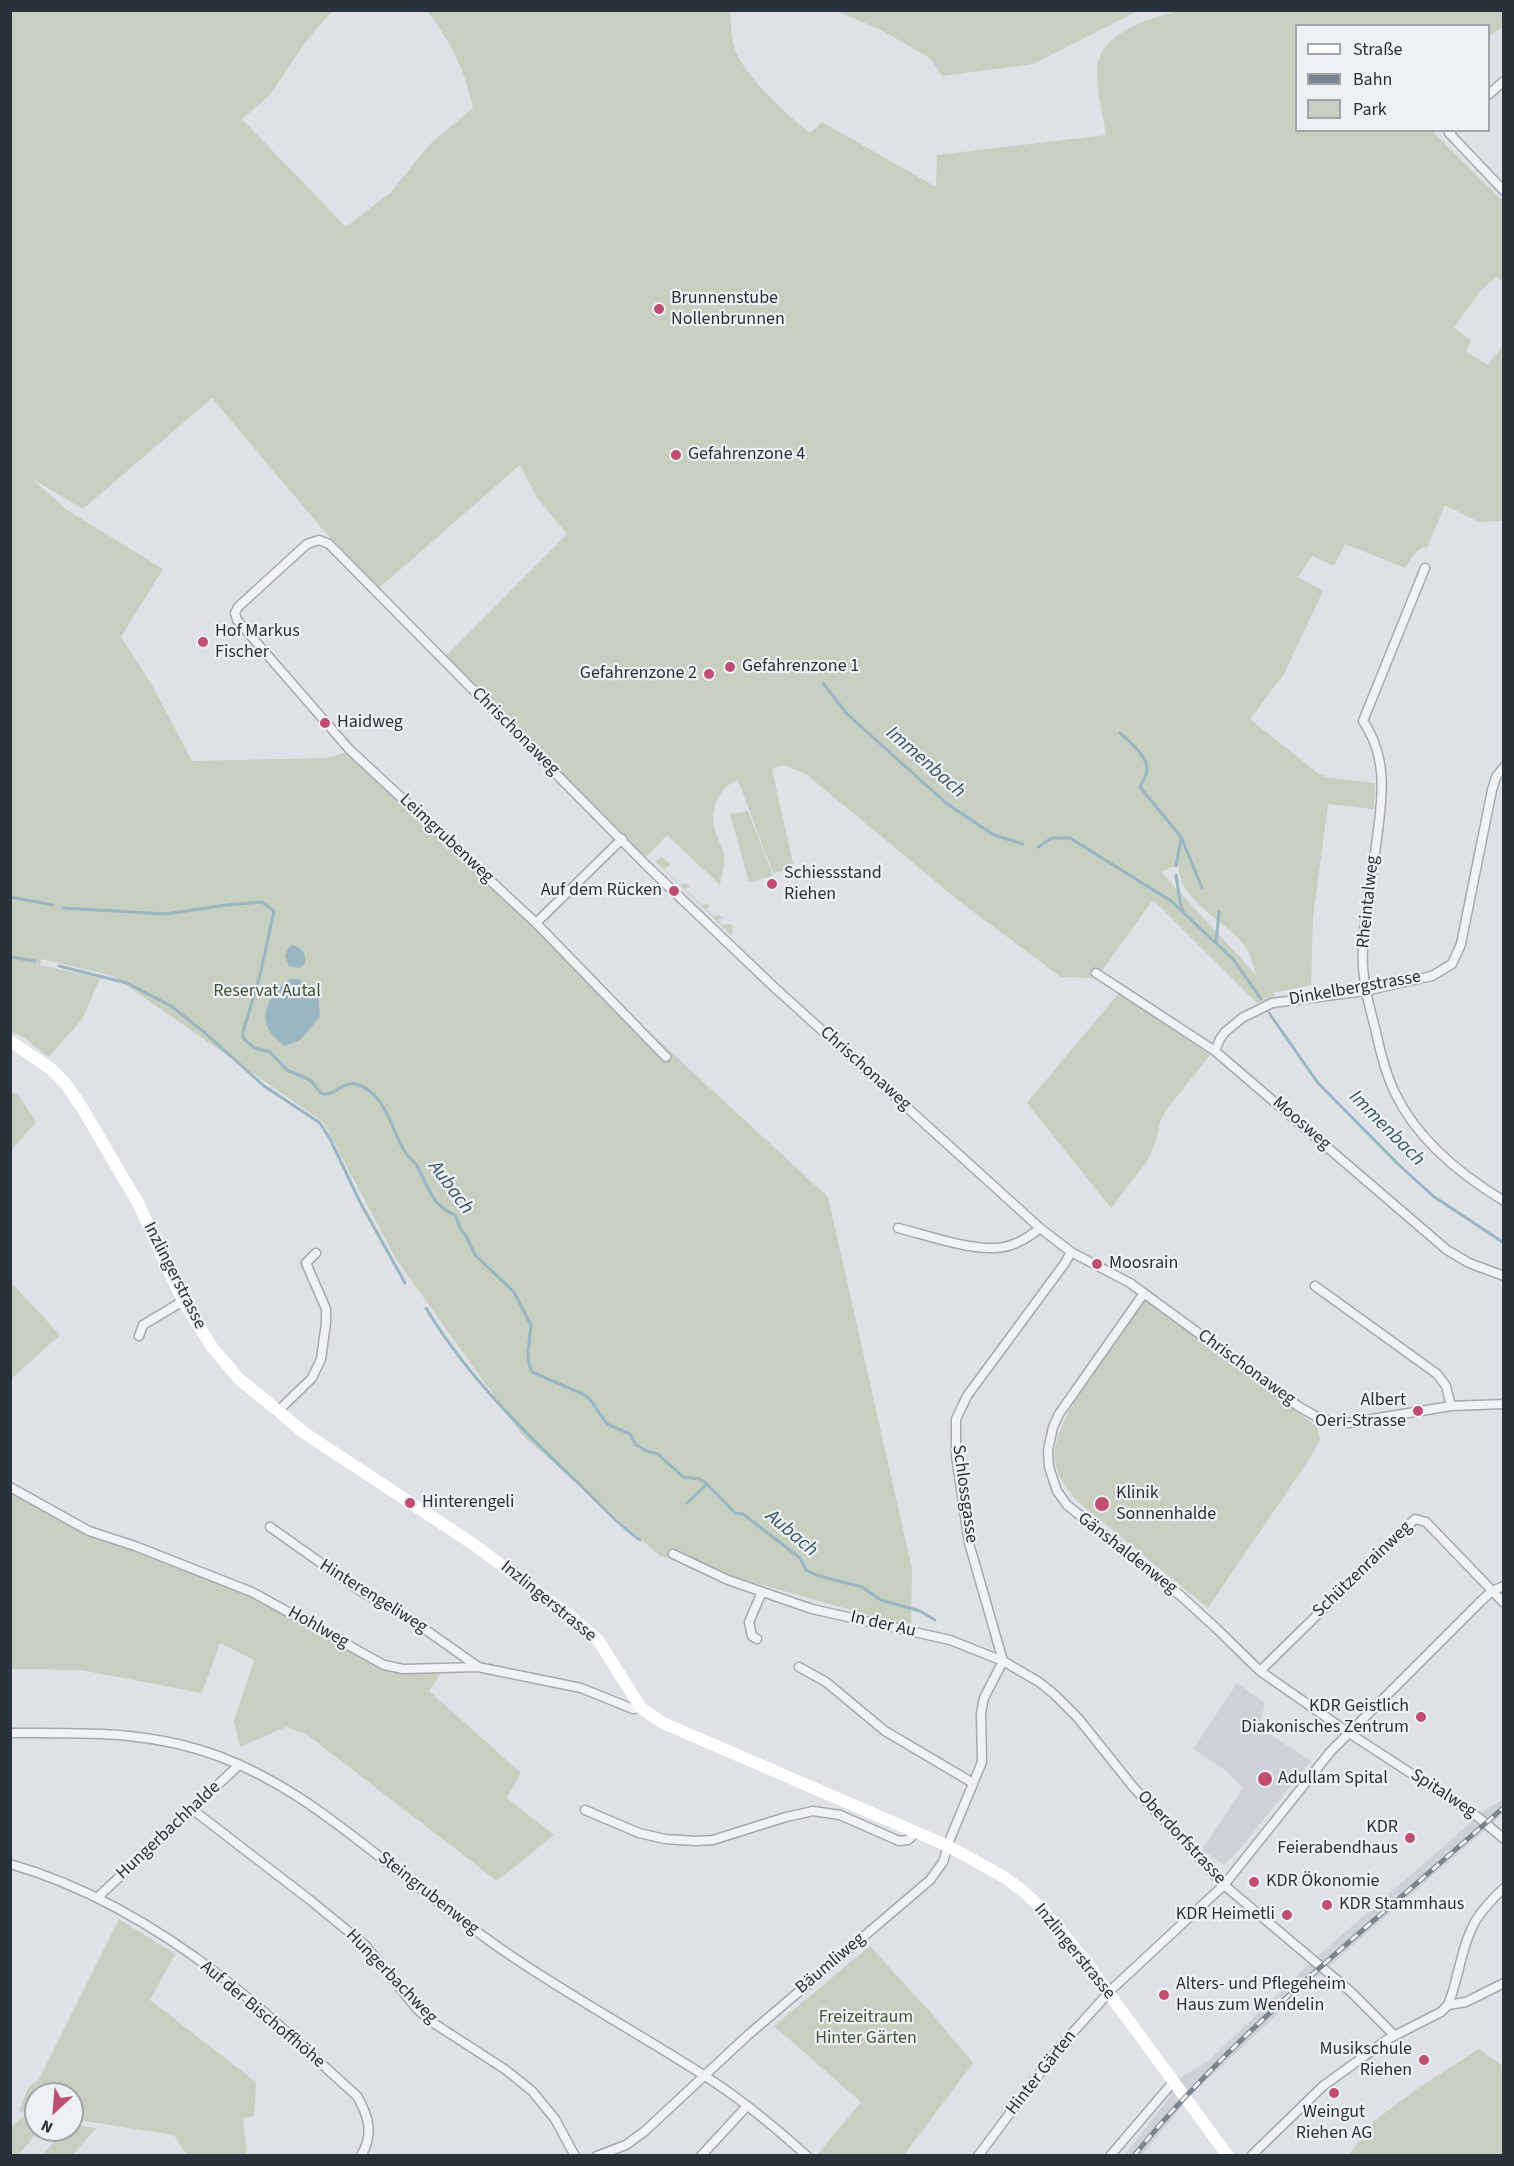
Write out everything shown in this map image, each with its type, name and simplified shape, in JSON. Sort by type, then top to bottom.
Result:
[{"type":"street","points":[[1490,93],[1503,81]]},
{"type":"street","points":[[1450,132],[1503,191]]},
{"type":"street","name":"Chrischonaweg","points":[[235,613],[238,607],[307,544],[319,540],[329,544],[622,839],[769,982],[1040,1228],[1071,1252],[1117,1275],[1144,1293],[1304,1410],[1322,1420],[1335,1423],[1357,1422],[1452,1406],[1503,1404]]},
{"type":"street","name":"Rheintalweg","points":[[1425,568],[1363,721],[1374,738],[1379,755],[1382,783],[1362,949],[1365,991],[1385,1069],[1396,1095],[1415,1123],[1459,1172],[1503,1201]]},
{"type":"street","name":"Leimgrubenweg","points":[[235,613],[237,620],[349,749],[536,923],[666,1057]]},
{"type":"street","name":"Dinkelbergstrasse","points":[[1215,1051],[1225,1032],[1242,1018],[1272,1003],[1365,991],[1432,975],[1452,964],[1461,944],[1492,790],[1496,777],[1503,767]]},
{"type":"street","points":[[536,923],[622,839]]},
{"type":"street","name":"Moosweg","points":[[1096,973],[1215,1051],[1428,1236],[1469,1263],[1503,1276]]},
{"type":"street","name":"Inzlingerstrasse","points":[[10,1041],[51,1069],[65,1083],[138,1203],[183,1302],[197,1326],[224,1362],[277,1412],[336,1455],[473,1544],[588,1630],[608,1653],[641,1708],[663,1723],[948,1846],[983,1864],[1023,1891],[1059,1928],[1228,2156]]},
{"type":"street","points":[[898,1228],[951,1242],[995,1248],[1030,1237],[1040,1228]]},
{"type":"street","name":"Schlossgasse","points":[[1003,1661],[969,1543],[956,1456],[956,1419],[967,1396],[1071,1252]]},
{"type":"street","points":[[277,1412],[305,1386],[317,1370],[321,1359],[326,1309],[306,1263],[316,1253]]},
{"type":"street","points":[[1315,1286],[1437,1374],[1446,1386],[1452,1406]]},
{"type":"street","name":"Gänshaldenweg","points":[[1144,1293],[1059,1414],[1048,1450],[1049,1467],[1057,1491],[1066,1505],[1181,1596],[1260,1671],[1349,1733]]},
{"type":"street","points":[[139,1336],[143,1325],[183,1302]]},
{"type":"street","name":"Hohlweg","points":[[10,1487],[89,1531],[135,1546],[252,1592],[384,1665],[403,1669],[477,1667],[567,1685],[633,1709],[641,1708]]},
{"type":"street","name":"Schützenrainweg","points":[[1260,1671],[1414,1519],[1426,1522],[1492,1591]]},
{"type":"street","name":"Hinterengeliweg","points":[[270,1527],[362,1592],[409,1617],[477,1667]]},
{"type":"street","name":"In der Au","points":[[673,1554],[728,1580],[812,1609],[950,1640],[1003,1661]]},
{"type":"street","points":[[1503,1586],[1492,1591],[1503,1603]]},
{"type":"street","name":"Hinter Gärten","points":[[978,2156],[1057,2050],[1109,1993],[1224,1885],[1331,1751],[1492,1591]]},
{"type":"street","points":[[757,1639],[752,1636],[749,1622],[762,1592]]},
{"type":"street","name":"Bäumliweg","points":[[597,2156],[626,2145],[636,2138],[748,2035],[930,1880],[943,1862],[982,1761],[981,1713],[984,1698],[1003,1661]]},
{"type":"street","name":"Oberdorfstrasse","points":[[1003,1661],[1039,1682],[1068,1707],[1134,1788],[1224,1885],[1350,1991],[1394,2035]]},
{"type":"street","points":[[799,1668],[826,1682],[885,1731],[973,1783]]},
{"type":"street","name":"Steingrubenweg","points":[[10,1733],[101,1733],[140,1736],[185,1746],[239,1765],[300,1797],[458,1919],[510,1955],[705,2076],[747,2106],[807,2156]]},
{"type":"street","name":"Spitalweg","points":[[1349,1733],[1478,1817],[1503,1839]]},
{"type":"street","name":"Hungerbachhalde","points":[[98,1897],[239,1765]]},
{"type":"street","name":"Hungerbachweg","points":[[193,1810],[365,1945],[417,2009],[435,2024],[506,2070],[532,2091],[555,2119],[575,2156]]},
{"type":"street","points":[[585,1810],[639,1833],[677,1840],[713,1840],[786,1816],[813,1811],[840,1815],[899,1841],[908,1840],[917,1832]]},
{"type":"street","name":"Auf der Bischoffhöhe","points":[[10,1864],[44,1874],[98,1897],[159,1934],[223,1978],[357,2096],[367,2113],[369,2133],[361,2156]]},
{"type":"street","points":[[1251,2156],[1323,2086],[1394,2035],[1441,2012],[1448,2005],[1464,1950],[1476,1921],[1503,1888]]},
{"type":"street","points":[[1448,2005],[1466,2002],[1502,1986]]},
{"type":"street","points":[[1110,2156],[1174,2081]]},
{"type":"street","points":[[701,2156],[747,2106]]},
{"type":"shaded area","name":"Adullam Spital","points":[[1237,1683],[1265,1703],[1259,1727],[1311,1761],[1240,1849],[1224,1865],[1202,1850],[1243,1788],[1225,1770],[1193,1749]]},
{"type":"shaded area","points":[[1503,1799],[1503,1814],[1317,1977],[1194,2092],[1142,2155],[1124,2156],[1169,2098],[1174,2081],[1207,2062],[1313,1960],[1485,1810]]},
{"type":"green space","name":"Reservat Autal","points":[[10,11],[332,11],[304,44],[269,96],[242,119],[346,227],[391,192],[430,144],[473,108],[456,56],[427,11],[732,11],[730,13],[732,38],[746,69],[766,93],[800,125],[810,133],[822,122],[936,187],[937,155],[1106,135],[1097,71],[1106,46],[1115,37],[1139,24],[1177,11],[1503,11],[1503,27],[1490,35],[1490,24],[1295,24],[1295,132],[1433,132],[1503,201],[1503,282],[1496,277],[1480,291],[1454,328],[1471,340],[1466,352],[1488,365],[1503,345],[1504,521],[1479,522],[1445,505],[1427,548],[1423,547],[1414,554],[1405,568],[1345,544],[1334,566],[1312,556],[1298,577],[1323,591],[1284,674],[1250,719],[1319,774],[1329,778],[1375,783],[1374,809],[1328,804],[1313,918],[1311,985],[1273,993],[1275,996],[1257,1003],[1153,900],[1101,972],[1092,978],[1061,977],[959,901],[806,774],[784,765],[772,769],[794,868],[773,873],[738,780],[725,788],[714,808],[713,823],[724,857],[720,885],[667,835],[642,861],[445,657],[567,534],[537,498],[520,465],[379,588],[324,531],[212,398],[83,509],[32,479],[67,510],[163,569],[121,637],[153,687],[192,761],[327,758],[346,752],[828,1197],[912,1569],[911,1627],[660,1556],[522,1435],[396,1259],[323,1122],[113,976],[41,959],[40,965],[100,978],[83,1018],[49,1057],[23,1037],[11,1031]],"holes":[[[1178,864],[1186,890],[1244,945],[1256,975],[1161,872]]]},
{"type":"green space","points":[[836,11],[1138,11],[1033,64],[942,76],[930,58],[879,29]]},
{"type":"green space","points":[[748,811],[773,876],[749,882],[730,814]]},
{"type":"green space","points":[[661,857],[671,865],[664,868],[680,885],[686,883],[690,887],[685,889],[702,905],[708,903],[710,907],[706,909],[714,916],[719,914],[722,918],[718,920],[722,925],[733,926],[732,936],[656,862]]},
{"type":"green space","points":[[1119,993],[1210,1055],[1167,1109],[1160,1122],[1156,1141],[1148,1160],[1111,1208],[1027,1103]]},
{"type":"green space","points":[[11,1092],[18,1094],[36,1122],[11,1151]]},
{"type":"green space","points":[[11,1282],[60,1335],[10,1379]]},
{"type":"green space","points":[[1145,1299],[1317,1427],[1320,1440],[1208,1608],[1077,1501],[1063,1482],[1056,1466],[1056,1443],[1075,1400]]},
{"type":"green space","points":[[11,1489],[75,1527],[229,1583],[379,1664],[442,1671],[429,1691],[521,1773],[507,1798],[554,1835],[497,1881],[306,1734],[286,1727],[240,1747],[234,1721],[254,1660],[220,1643],[202,1693],[81,1670],[11,1669]]},
{"type":"green space","points":[[119,1919],[175,1954],[150,2000],[256,2082],[254,2116],[243,2118],[247,2155],[187,2155],[174,2135],[84,2121],[84,2082],[36,2082]]},
{"type":"green space","name":"Freizeitraum Hinter Gärten","points":[[870,1946],[973,2063],[904,2155],[820,2155],[818,2154],[861,2102],[774,2026]]},
{"type":"green space","points":[[1479,2049],[1503,2066],[1503,2155],[1348,2156],[1374,2121],[1421,2086]]},
{"type":"green space","points":[[24,2098],[24,2112],[19,2111]]},
{"type":"green space","points":[[24,2116],[24,2142],[29,2142],[19,2155],[11,2155],[11,2127]]},
{"type":"green space","points":[[84,2126],[96,2128],[73,2155],[43,2155],[54,2142],[84,2142]]},
{"type":"water","points":[[293,945],[301,950],[305,957],[305,963],[299,968],[289,966],[285,955],[289,947]]},
{"type":"water","points":[[290,979],[298,979],[318,989],[320,1017],[300,1040],[286,1046],[269,1030],[266,1012],[274,995]]},
{"type":"waterway","name":"Immenbach","points":[[823,683],[847,714],[946,803],[994,835],[1023,844]]},
{"type":"waterway","points":[[1120,733],[1144,759],[1147,771],[1140,787],[1181,837],[1202,888]]},
{"type":"waterway","name":"Immenbach","points":[[1038,847],[1052,838],[1070,838],[1171,901],[1233,959],[1261,999]]},
{"type":"waterway","points":[[1176,866],[1181,838]]},
{"type":"waterway","points":[[1176,875],[1183,912]]},
{"type":"waterway","name":"Aubach","points":[[10,897],[53,905]]},
{"type":"waterway","name":"Aubach","points":[[63,908],[166,914],[262,902],[274,911],[243,1038],[254,1048],[270,1052],[287,1070],[310,1080],[321,1093],[331,1093],[349,1084],[354,1084],[368,1090],[376,1097],[387,1114],[405,1152],[416,1164],[435,1200],[455,1215],[475,1255],[514,1292],[531,1325],[528,1352],[532,1372],[585,1395],[607,1424],[630,1434],[636,1445],[658,1454],[683,1477],[700,1479],[706,1483],[735,1513],[743,1514],[800,1558],[806,1570],[816,1575],[862,1587],[881,1600],[920,1611],[935,1620]]},
{"type":"waterway","points":[[1216,942],[1219,912]]},
{"type":"waterway","name":"Aubach","points":[[10,957],[35,961]]},
{"type":"waterway","name":"Aubach","points":[[59,966],[127,983],[171,1006],[204,1032],[264,1086],[320,1123],[405,1283]]},
{"type":"waterway","name":"Immenbach","points":[[1269,1013],[1318,1083],[1399,1165],[1433,1196],[1504,1243]]},
{"type":"waterway","name":"Aubach","points":[[426,1308],[459,1356],[496,1401],[609,1514],[640,1540]]},
{"type":"waterway","points":[[687,1503],[707,1484]]},
{"type":"railway","points":[[1134,2156],[1192,2090],[1262,2020],[1504,1807]]},
{"type":"place","name":"Brunnenstube Nollenbrunnen","points":[[659,309]]},
{"type":"place","name":"Gefahrenzone 4","points":[[676,455]]},
{"type":"place","name":"Hof Markus Fischer","points":[[203,642]]},
{"type":"place","name":"Gefahrenzone 1","points":[[730,667]]},
{"type":"place","name":"Gefahrenzone 2","points":[[709,674]]},
{"type":"place","name":"Haidweg","points":[[325,723]]},
{"type":"place","name":"Schiessstand Riehen","points":[[772,884]]},
{"type":"place","name":"Auf dem Rücken","points":[[674,891]]},
{"type":"place","name":"Moosrain","points":[[1097,1264]]},
{"type":"place","name":"Albert Oeri-Strasse","points":[[1418,1411]]},
{"type":"place","name":"Hinterengeli","points":[[410,1503]]},
{"type":"place","name":"Klinik Sonnenhalde","points":[[1102,1504]]},
{"type":"place","name":"KDR Geistlich Diakonisches Zentrum","points":[[1421,1717]]},
{"type":"place","name":"Adullam Spital","points":[[1265,1779]]},
{"type":"place","name":"KDR Feierabendhaus","points":[[1410,1838]]},
{"type":"place","name":"KDR Ökonomie","points":[[1254,1882]]},
{"type":"place","name":"KDR Stammhaus","points":[[1327,1905]]},
{"type":"place","name":"KDR Heimetli","points":[[1287,1915]]},
{"type":"place","name":"Alters- und Pflegeheim Haus zum Wendelin","points":[[1164,1995]]},
{"type":"place","name":"Musikschule Riehen","points":[[1424,2060]]},
{"type":"place","name":"Weingut Riehen AG","points":[[1334,2093]]}]
